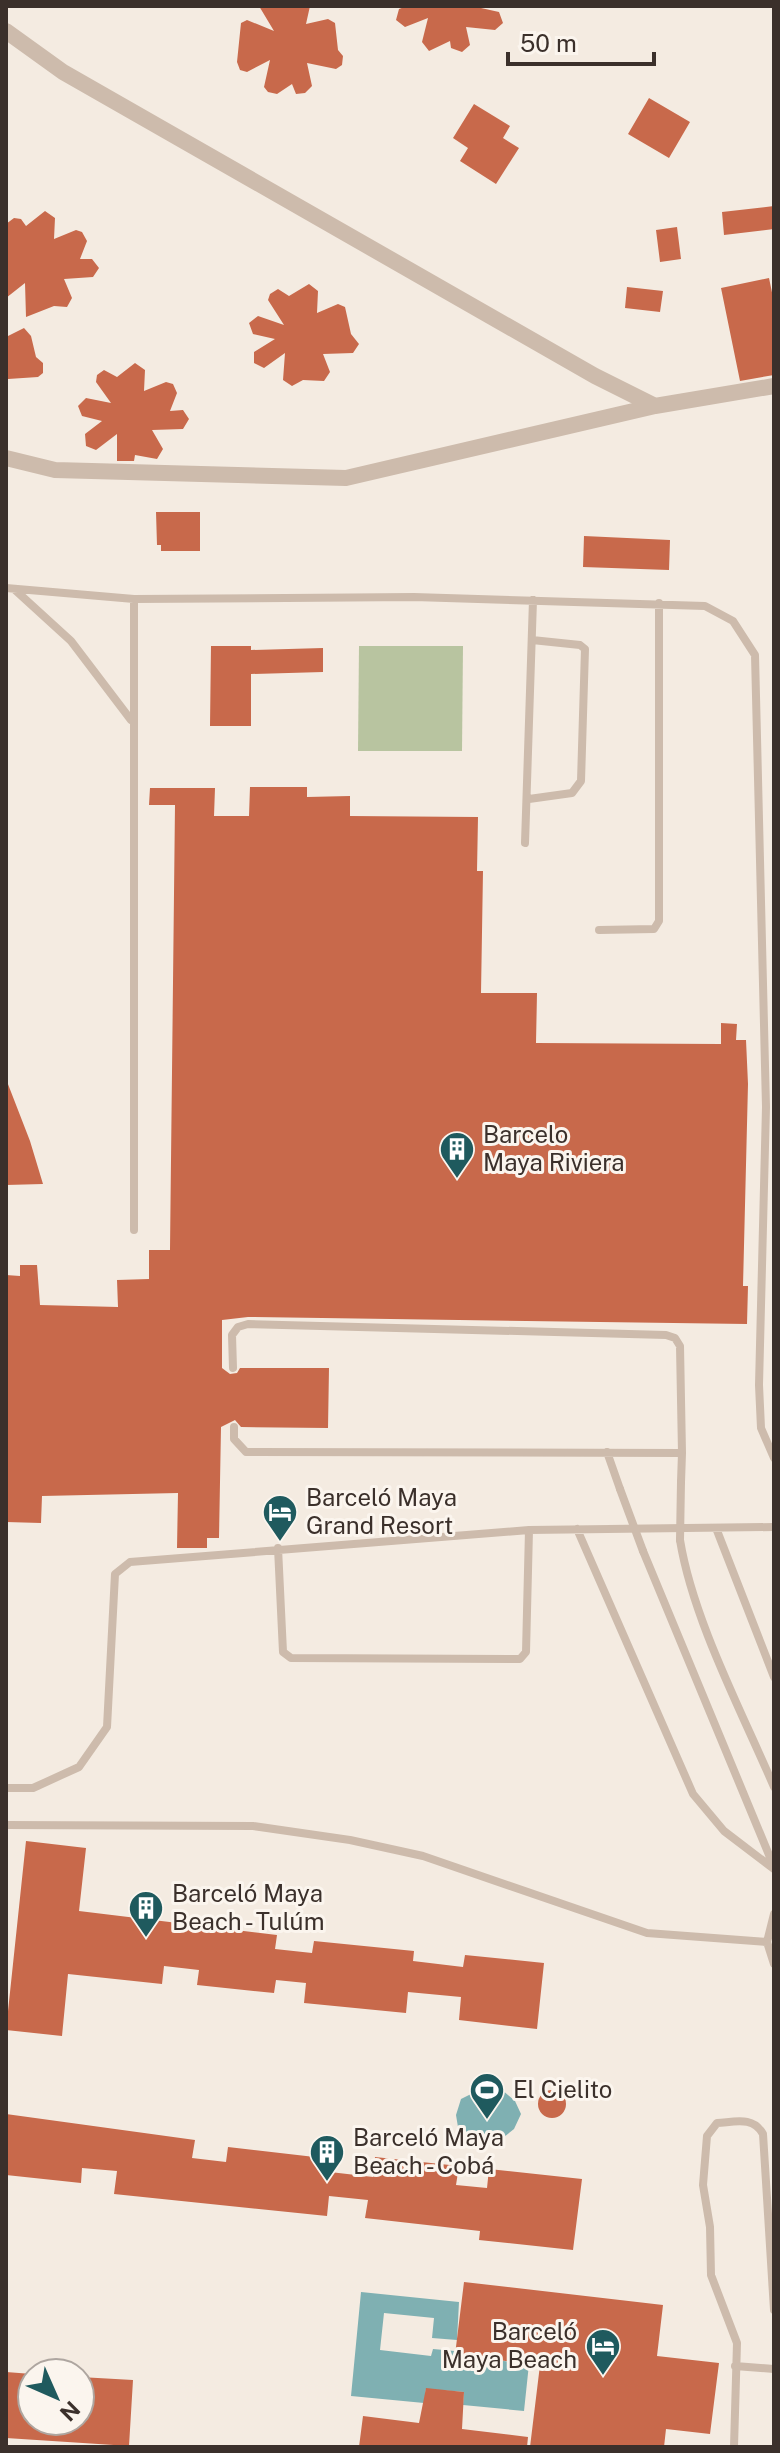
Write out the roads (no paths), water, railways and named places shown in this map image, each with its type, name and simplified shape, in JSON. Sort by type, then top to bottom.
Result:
[{"type":"street","points":[[6,31],[63,72],[595,376],[655,406]]},
{"type":"street","points":[[6,458],[55,470],[346,478],[655,406],[774,386]]},
{"type":"lane","points":[[10,589],[134,599],[414,597],[659,603],[705,606],[733,621],[755,655],[766,1107],[759,1385],[761,1428],[774,1458]]},
{"type":"lane","points":[[10,589],[71,641],[132,721]]},
{"type":"lane","points":[[134,599],[134,1230]]},
{"type":"lane","points":[[525,843],[529,799],[533,600]]},
{"type":"lane","points":[[599,930],[654,929],[659,921],[659,603]]},
{"type":"lane","points":[[529,799],[572,793],[581,781],[585,649],[580,645],[532,640]]},
{"type":"lane","points":[[233,1368],[232,1335],[238,1327],[248,1324],[666,1335],[680,1346],[680,1540],[685,1568],[774,1787]]},
{"type":"lane","points":[[234,1427],[234,1439],[246,1452],[682,1453]]},
{"type":"lane","points":[[607,1452],[643,1551],[774,1868]]},
{"type":"lane","points":[[6,1788],[33,1788],[79,1767],[107,1727],[115,1574],[130,1562],[529,1530],[774,1527]]},
{"type":"lane","points":[[716,1528],[774,1677]]},
{"type":"lane","points":[[577,1529],[693,1794],[724,1831],[774,1868]]},
{"type":"lane","points":[[278,1548],[283,1652],[291,1658],[520,1659],[526,1652],[529,1530]]},
{"type":"lane","points":[[6,1825],[253,1826],[350,1840],[423,1856],[647,1933],[767,1942]]},
{"type":"lane","points":[[774,1914],[767,1942],[774,1964]]},
{"type":"lane","points":[[734,2447],[735,2336],[711,2275],[710,2227],[703,2185],[707,2136],[717,2123],[747,2121],[759,2127],[763,2134],[774,2310]]},
{"type":"lane","points":[[735,2366],[774,2369]]},
{"type":"water","name":"El Cielito","points":[[501,2089],[515,2101],[521,2114],[514,2129],[499,2141],[481,2140],[458,2127],[456,2115],[461,2099],[479,2090]]},
{"type":"water","points":[[361,2292],[459,2302],[457,2340],[432,2338],[434,2318],[384,2313],[380,2350],[431,2356],[433,2349],[455,2351],[455,2355],[529,2364],[524,2411],[463,2405],[464,2392],[426,2389],[424,2403],[351,2396]]},
{"type":"place","name":"Barcelo Maya Riviera","points":[[457,1180]]},
{"type":"place","name":"Barceló Maya Grand Resort","points":[[280,1543]]},
{"type":"place","name":"Barceló Maya Beach - Tulúm","points":[[146,1939]]},
{"type":"place","name":"El Cielito","points":[[487,2121]]},
{"type":"place","name":"Barceló Maya Beach - Cobá","points":[[327,2183]]},
{"type":"place","name":"Barceló Maya Beach","points":[[603,2377]]}]
